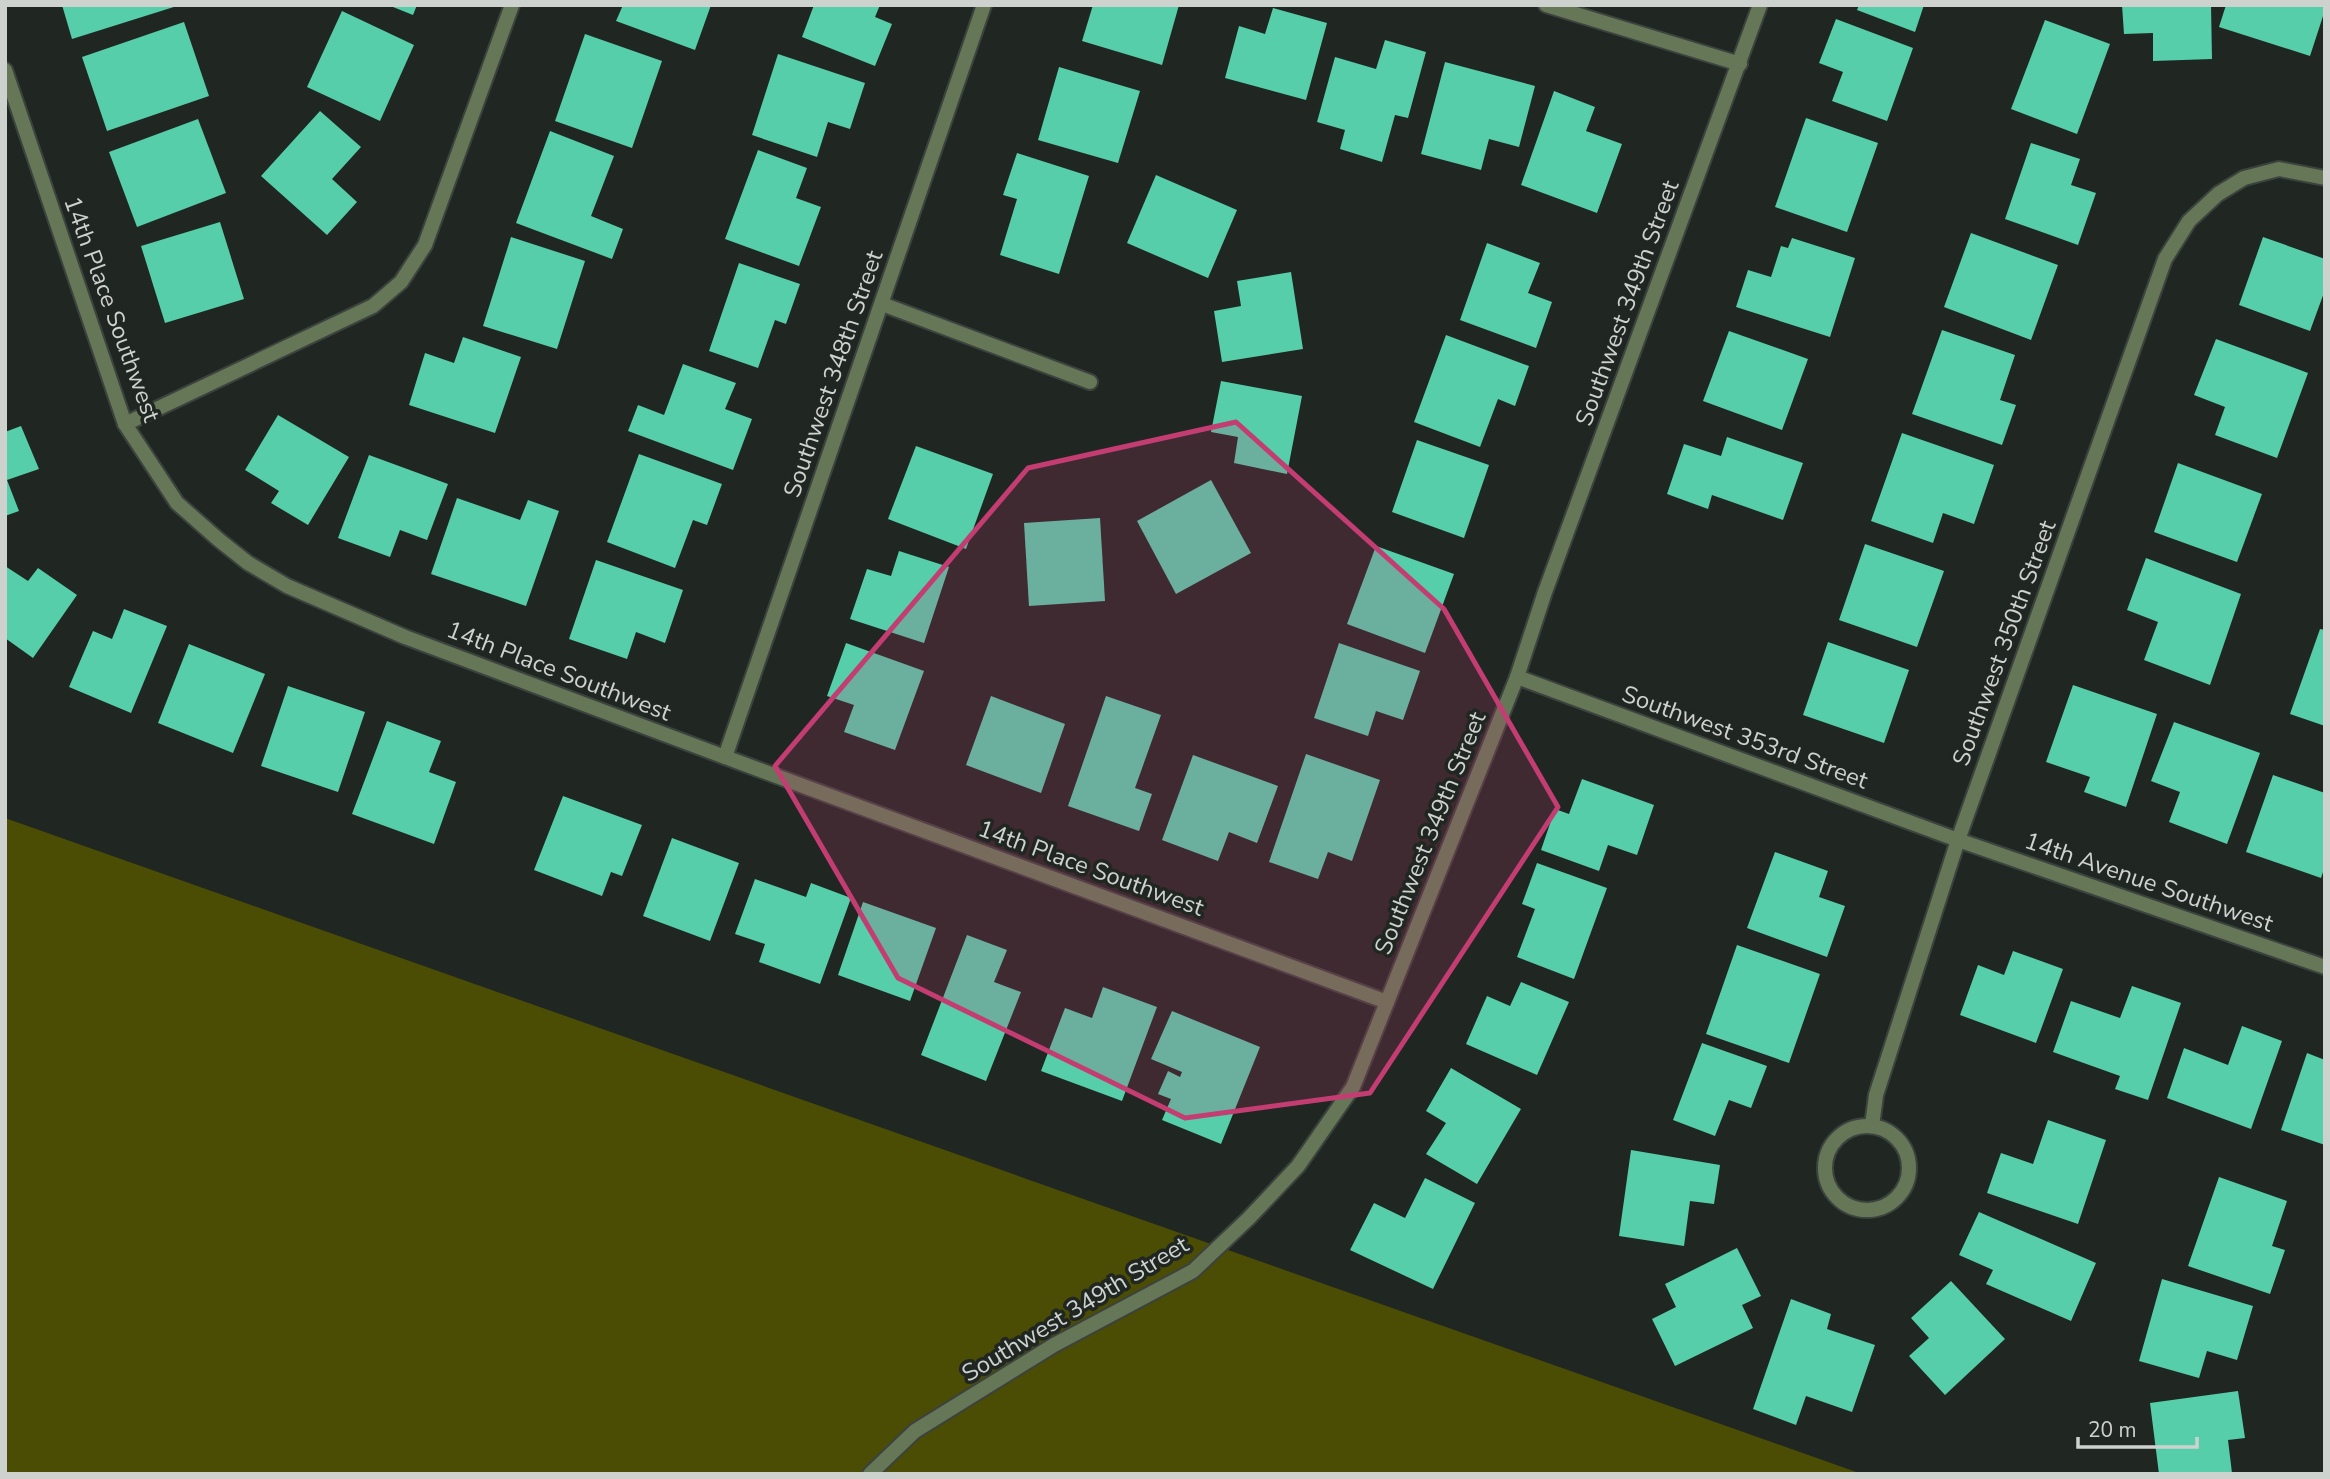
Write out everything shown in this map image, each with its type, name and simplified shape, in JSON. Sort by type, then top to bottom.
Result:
[{"type":"street","points":[[125,424],[373,306],[401,282],[425,245],[512,5]]},
{"type":"street","name":"Southwest 348th Street","points":[[725,757],[984,5]]},
{"type":"street","points":[[1546,5],[1740,64]]},
{"type":"street","name":"Southwest 349th Street","points":[[870,1474],[915,1431],[1054,1345],[1193,1271],[1249,1218],[1298,1166],[1353,1087],[1517,677],[1545,592],[1760,5]]},
{"type":"street","name":"14th Place Southwest","points":[[5,70],[125,424],[177,503],[248,563],[287,586],[405,637],[1387,1002]]},
{"type":"street","name":"Southwest 350th Street","points":[[1872,1126],[1876,1095],[1958,839],[2165,259],[2189,221],[2218,194],[2244,177],[2279,169],[2325,178]]},
{"type":"street","points":[[882,304],[1090,382]]},
{"type":"street","name":"Southwest 353rd Street","points":[[1517,677],[1958,839]]},
{"type":"street","name":"14th Avenue Southwest","points":[[1958,839],[2325,967]]},
{"type":"street","points":[[1872,1126],[1892,1135],[1906,1152],[1909,1166],[1907,1181],[1900,1194],[1889,1204],[1876,1210],[1861,1210],[1847,1206],[1835,1197],[1827,1184],[1824,1170],[1833,1142],[1857,1127],[1872,1126]]},
{"type":"highlighted area","points":[[1236,422],[1444,609],[1558,807],[1370,1093],[1185,1118],[898,978],[775,766],[1028,468]]},
{"type":"shaded area","points":[[5,818],[1862,1474],[5,1474]]},
{"type":"building","points":[[62,5],[177,5],[177,6],[72,39]]},
{"type":"building","points":[[388,5],[417,5],[413,15]]},
{"type":"building","points":[[623,5],[711,5],[695,50],[616,21]]},
{"type":"building","points":[[814,5],[880,5],[875,17],[892,24],[875,66],[802,37]]},
{"type":"building","points":[[1093,5],[1179,5],[1162,65],[1082,41]]},
{"type":"building","points":[[1859,5],[1924,5],[1915,32],[1857,10]]},
{"type":"building","points":[[2122,5],[2211,5],[2212,59],[2153,61],[2153,33],[2124,34]]},
{"type":"building","points":[[2226,5],[2325,5],[2325,10],[2310,56],[2219,27]]},
{"type":"building","points":[[1273,8],[1327,23],[1306,100],[1225,78],[1239,26],[1265,34]]},
{"type":"building","points":[[342,11],[414,45],[380,121],[307,87]]},
{"type":"building","points":[[1836,19],[1913,48],[1887,121],[1832,101],[1843,72],[1819,63]]},
{"type":"building","points":[[2045,20],[2110,44],[2077,134],[2011,109]]},
{"type":"building","points":[[184,22],[209,96],[107,131],[82,57]]},
{"type":"building","points":[[585,34],[662,61],[632,148],[555,121]]},
{"type":"building","points":[[1385,40],[1426,52],[1408,118],[1395,115],[1382,162],[1340,149],[1345,130],[1317,122],[1335,57],[1376,69]]},
{"type":"building","points":[[778,54],[865,83],[850,129],[828,122],[817,157],[752,135]]},
{"type":"building","points":[[1445,62],[1535,86],[1519,147],[1489,139],[1481,170],[1421,154]]},
{"type":"building","points":[[1059,67],[1140,91],[1118,163],[1038,140]]},
{"type":"building","points":[[1554,91],[1595,107],[1586,131],[1622,144],[1597,213],[1521,185]]},
{"type":"building","points":[[320,111],[361,147],[332,179],[357,202],[327,235],[261,176]]},
{"type":"building","points":[[1806,118],[1878,143],[1847,232],[1775,207]]},
{"type":"building","points":[[198,119],[226,193],[137,227],[109,152]]},
{"type":"building","points":[[550,131],[614,156],[591,216],[623,229],[612,259],[516,223]]},
{"type":"building","points":[[2031,143],[2080,159],[2071,185],[2096,193],[2078,245],[2005,219]]},
{"type":"building","points":[[758,150],[807,168],[796,198],[821,207],[799,266],[725,239]]},
{"type":"building","points":[[1017,153],[1089,176],[1059,274],[1000,255],[1017,199],[1003,195]]},
{"type":"building","points":[[1156,175],[1237,210],[1208,278],[1127,243]]},
{"type":"building","points":[[220,222],[244,299],[165,323],[141,246]]},
{"type":"building","points":[[1971,233],[2058,265],[2031,340],[1944,307]]},
{"type":"building","points":[[511,237],[585,261],[557,349],[483,326]]},
{"type":"building","points":[[2263,237],[2325,259],[2325,290],[2310,331],[2239,305]]},
{"type":"building","points":[[1792,238],[1855,258],[1830,337],[1736,307],[1748,270],[1771,277],[1781,246],[1788,248]]},
{"type":"building","points":[[1487,243],[1540,263],[1528,293],[1552,302],[1536,348],[1460,320]]},
{"type":"building","points":[[739,263],[800,284],[786,324],[775,320],[758,368],[709,351]]},
{"type":"building","points":[[1291,272],[1303,349],[1222,362],[1214,311],[1241,306],[1237,281]]},
{"type":"building","points":[[1942,330],[2015,355],[2000,400],[2016,405],[2002,445],[1912,414]]},
{"type":"building","points":[[1729,331],[1808,359],[1782,430],[1703,401]]},
{"type":"building","points":[[1446,335],[1529,366],[1515,406],[1498,399],[1480,447],[1414,422]]},
{"type":"building","points":[[463,337],[521,357],[495,433],[409,405],[425,353],[454,363]]},
{"type":"building","points":[[2216,339],[2308,373],[2277,458],[2215,435],[2225,407],[2194,395]]},
{"type":"building","points":[[683,364],[736,383],[725,409],[752,419],[733,470],[628,431],[638,405],[664,415]]},
{"type":"building","points":[[1221,381],[1302,396],[1287,474],[1234,463],[1238,437],[1211,432]]},
{"type":"building","points":[[278,415],[349,457],[308,525],[271,503],[279,491],[245,470]]},
{"type":"building","points":[[21,426],[39,469],[7,480],[19,511],[5,516],[5,432]]},
{"type":"building","points":[[1902,433],[1994,465],[1974,524],[1943,513],[1933,543],[1871,521]]},
{"type":"building","points":[[1727,437],[1803,463],[1783,520],[1712,495],[1708,509],[1667,494],[1684,444],[1721,456]]},
{"type":"building","points":[[1417,440],[1489,465],[1464,538],[1392,512]]},
{"type":"building","points":[[916,446],[993,474],[966,549],[888,519]]},
{"type":"building","points":[[639,454],[722,484],[707,525],[693,520],[675,568],[607,542]]},
{"type":"building","points":[[369,455],[448,484],[427,540],[400,530],[390,557],[338,538]]},
{"type":"building","points":[[2178,463],[2262,494],[2237,562],[2154,532]]},
{"type":"building","points":[[1211,480],[1251,553],[1176,594],[1137,521]]},
{"type":"building","points":[[457,498],[520,520],[528,500],[559,511],[526,606],[431,574]]},
{"type":"building","points":[[1100,518],[1105,601],[1029,606],[1024,523]]},
{"type":"building","points":[[1865,544],[1944,571],[1917,647],[1839,620]]},
{"type":"building","points":[[1376,546],[1454,574],[1425,653],[1347,624]]},
{"type":"building","points":[[899,551],[949,567],[924,643],[850,619],[867,569],[891,576]]},
{"type":"building","points":[[2146,558],[2241,594],[2210,685],[2144,660],[2158,622],[2127,610]]},
{"type":"building","points":[[596,560],[683,590],[665,643],[636,632],[627,659],[569,639]]},
{"type":"building","points":[[5,566],[28,581],[38,568],[77,595],[33,658],[5,638]]},
{"type":"building","points":[[124,609],[167,626],[131,713],[69,687],[93,631],[112,639]]},
{"type":"building","points":[[2320,629],[2325,630],[2325,726],[2290,714]]},
{"type":"building","points":[[1828,642],[1909,670],[1884,743],[1803,715]]},
{"type":"building","points":[[846,643],[924,671],[895,750],[844,732],[854,705],[827,696]]},
{"type":"building","points":[[1339,643],[1420,671],[1403,720],[1376,711],[1368,736],[1314,718]]},
{"type":"building","points":[[189,644],[265,674],[233,753],[158,723]]},
{"type":"building","points":[[2073,685],[2157,714],[2126,807],[2084,792],[2090,777],[2046,762]]},
{"type":"building","points":[[288,686],[365,712],[338,792],[261,766]]},
{"type":"building","points":[[991,696],[1065,724],[1041,793],[966,765]]},
{"type":"building","points":[[1106,696],[1161,715],[1135,788],[1152,794],[1139,831],[1068,806]]},
{"type":"building","points":[[387,721],[441,741],[429,772],[456,782],[434,844],[352,814]]},
{"type":"building","points":[[2174,722],[2260,753],[2227,844],[2169,822],[2180,792],[2151,781]]},
{"type":"building","points":[[1306,754],[1380,780],[1352,861],[1328,852],[1318,879],[1269,862]]},
{"type":"building","points":[[1193,755],[1278,786],[1257,843],[1229,832],[1218,861],[1162,840]]},
{"type":"building","points":[[2273,775],[2325,793],[2325,866],[2321,878],[2246,852]]},
{"type":"building","points":[[1582,779],[1654,805],[1637,855],[1608,845],[1599,871],[1541,850],[1555,809],[1569,814]]},
{"type":"building","points":[[563,796],[642,825],[622,876],[611,872],[602,896],[534,870]]},
{"type":"building","points":[[672,838],[739,863],[710,941],[643,916]]},
{"type":"building","points":[[1775,852],[1828,871],[1819,897],[1845,906],[1827,957],[1747,928]]},
{"type":"building","points":[[1537,863],[1607,888],[1574,979],[1517,957],[1535,909],[1522,904]]},
{"type":"building","points":[[755,879],[806,897],[811,883],[851,898],[820,984],[759,962],[765,944],[735,934]]},
{"type":"building","points":[[863,902],[936,928],[910,1001],[838,975]]},
{"type":"building","points":[[967,935],[1007,950],[994,982],[1021,992],[986,1081],[921,1055]]},
{"type":"building","points":[[1737,945],[1820,974],[1789,1063],[1706,1034]]},
{"type":"building","points":[[2013,951],[2063,969],[2036,1043],[1960,1015],[1978,965],[2004,975]]},
{"type":"building","points":[[1521,982],[1569,1002],[1537,1075],[1466,1044],[1487,996],[1510,1006]]},
{"type":"building","points":[[2132,986],[2181,1003],[2148,1100],[2115,1089],[2120,1076],[2053,1052],[2071,1001],[2120,1018]]},
{"type":"building","points":[[1103,987],[1157,1007],[1122,1101],[1041,1071],[1065,1008],[1092,1018]]},
{"type":"building","points":[[1172,1011],[1260,1047],[1221,1144],[1162,1120],[1171,1099],[1158,1094],[1168,1071],[1180,1077],[1182,1072],[1151,1059]]},
{"type":"building","points":[[2242,1026],[2282,1041],[2251,1129],[2167,1098],[2184,1048],[2228,1065]]},
{"type":"building","points":[[1702,1043],[1767,1066],[1751,1108],[1729,1100],[1715,1136],[1673,1120]]},
{"type":"building","points":[[2307,1053],[2325,1060],[2325,1145],[2281,1130]]},
{"type":"building","points":[[1451,1068],[1521,1109],[1477,1184],[1426,1154],[1446,1123],[1426,1111]]},
{"type":"building","points":[[2048,1120],[2106,1140],[2078,1224],[1987,1193],[2001,1153],[2033,1164]]},
{"type":"building","points":[[1631,1150],[1720,1165],[1714,1204],[1690,1201],[1684,1246],[1619,1236]]},
{"type":"building","points":[[2219,1177],[2287,1201],[2272,1246],[2285,1250],[2270,1294],[2188,1266]]},
{"type":"building","points":[[1425,1178],[1475,1203],[1433,1289],[1350,1250],[1374,1203],[1405,1218]]},
{"type":"building","points":[[1979,1212],[2096,1263],[2071,1321],[1986,1284],[1993,1270],[1959,1255]]},
{"type":"building","points":[[1737,1248],[1761,1296],[1742,1305],[1753,1328],[1675,1366],[1652,1319],[1676,1307],[1665,1284]]},
{"type":"building","points":[[2162,1279],[2253,1306],[2237,1360],[2207,1351],[2199,1378],[2139,1361]]},
{"type":"building","points":[[1951,1281],[2005,1339],[1945,1395],[1909,1356],[1929,1338],[1911,1318]]},
{"type":"building","points":[[1791,1299],[1831,1314],[1827,1329],[1875,1345],[1852,1412],[1806,1396],[1796,1425],[1753,1409]]},
{"type":"building","points":[[2238,1391],[2245,1438],[2228,1440],[2232,1473],[2159,1474],[2150,1403]]}]
